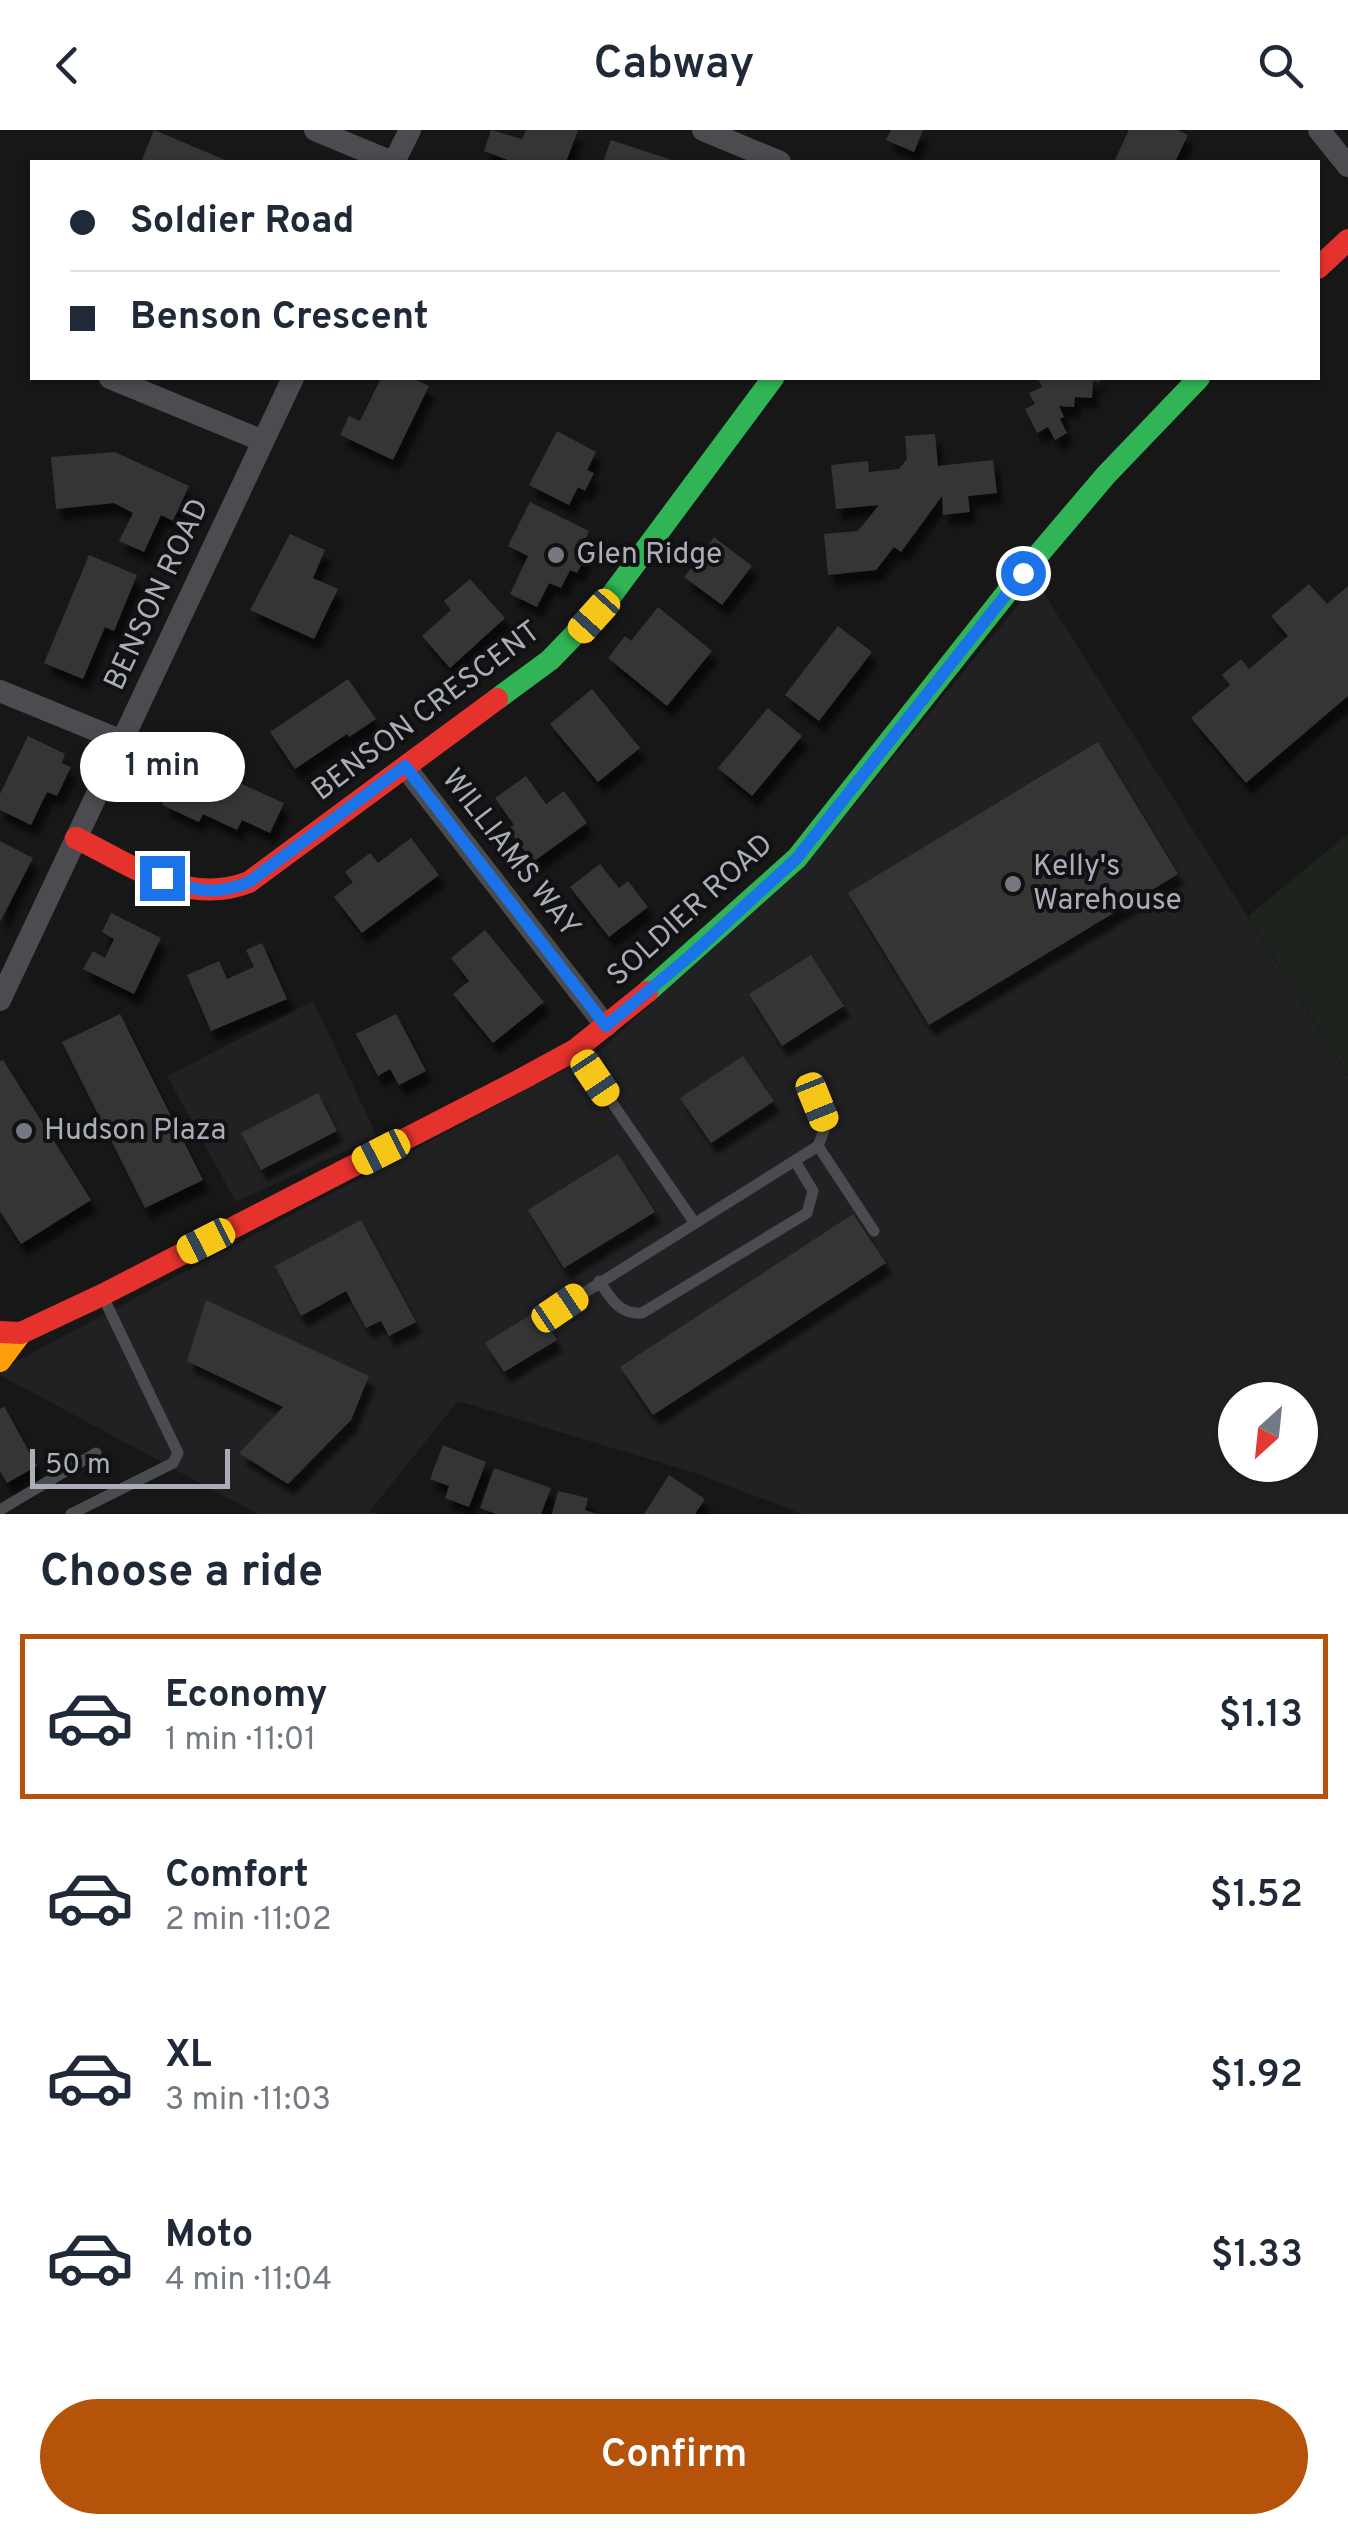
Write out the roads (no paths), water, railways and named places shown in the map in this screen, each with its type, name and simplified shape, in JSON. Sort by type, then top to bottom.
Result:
[{"type":"main road","points":[[1320,266],[1348,240]]},
{"type":"main road","name":"BENSON CRESCENT","points":[[76,838],[190,889],[230,890],[249,882],[550,660],[620,584],[772,380]]},
{"type":"main road","name":"SOLDIER ROAD","points":[[0,1362],[11,1333],[102,1295],[576,1050],[606,1026],[797,858],[1016,580],[1106,476],[1197,380]]},
{"type":"street","points":[[315,130],[388,160]]},
{"type":"street","points":[[394,160],[410,130]]},
{"type":"street","points":[[702,130],[775,160]]},
{"type":"street","points":[[1319,130],[1348,166]]},
{"type":"street","points":[[115,380],[264,441]]},
{"type":"street","name":"BENSON ROAD","points":[[0,1000],[292,380]]},
{"type":"street","points":[[0,691],[122,741]]},
{"type":"street","name":"WILLIAMS WAY","points":[[405,766],[606,1026]]},
{"type":"lane","points":[[576,1050],[694,1222]]},
{"type":"lane","points":[[560,1308],[818,1146],[826,1125],[817,1102]]},
{"type":"lane","points":[[818,1146],[874,1231]]},
{"type":"lane","points":[[598,1282],[620,1310],[642,1313],[807,1213],[813,1191],[795,1161]]},
{"type":"lane","points":[[71,1514],[173,1463],[178,1453],[102,1295]]},
{"type":"lane","points":[[0,1510],[96,1454]]},
{"type":"place","name":"Glen Ridge","points":[[556,555]]},
{"type":"place","name":"Kelly's Warehouse","points":[[1013,884]]},
{"type":"place","name":"Hudson Plaza","points":[[24,1131]]}]
